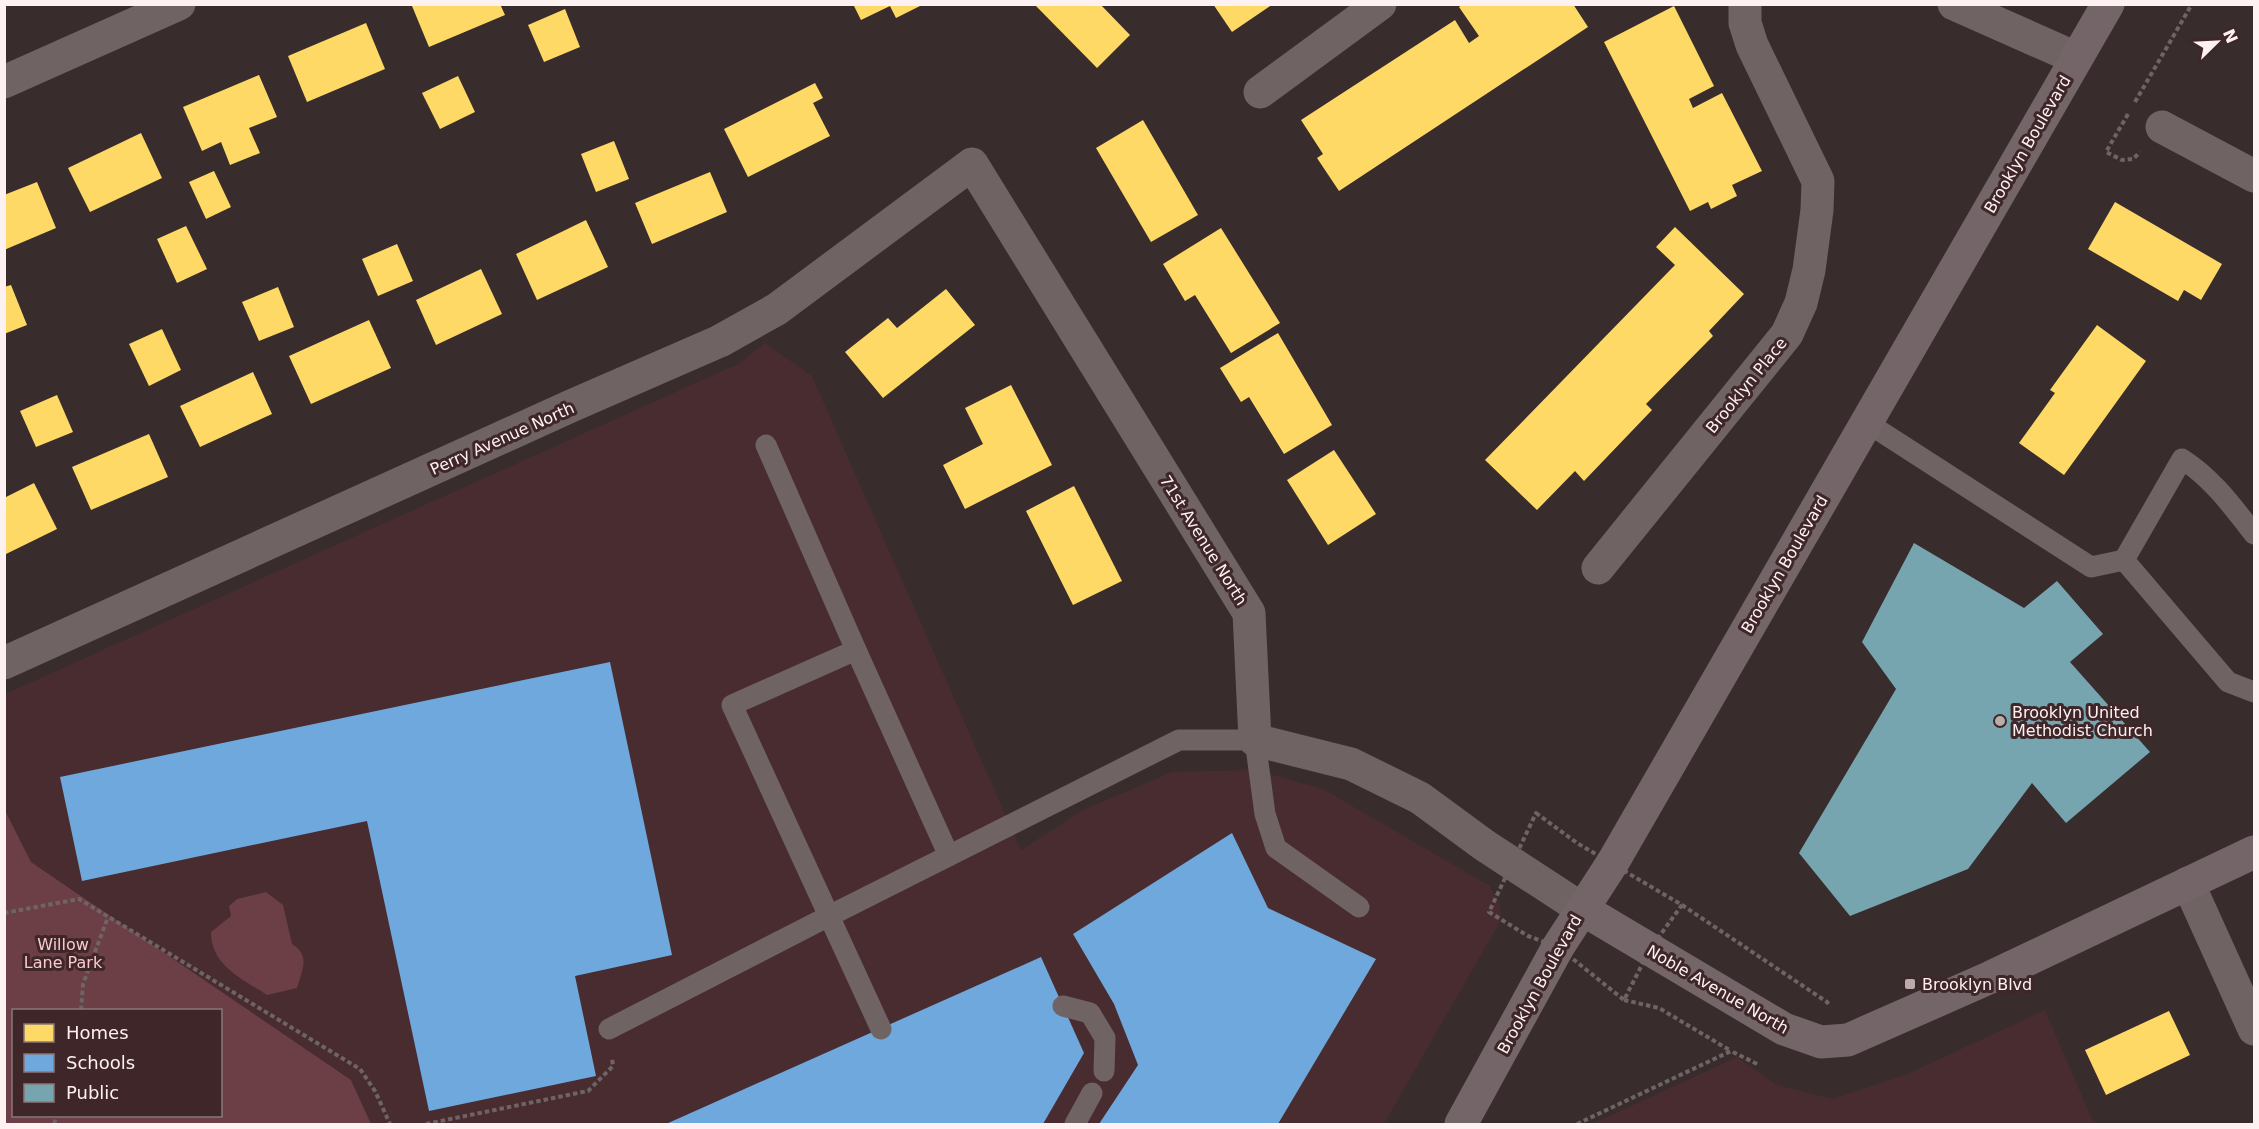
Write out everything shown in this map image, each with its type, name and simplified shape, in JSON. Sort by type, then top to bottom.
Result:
[{"type":"main road","name":"Brooklyn Boulevard","points":[[1461,1125],[1558,947],[1612,862],[2108,4]]},
{"type":"main road","name":"Noble Avenue North","points":[[1582,909],[1784,1029],[1821,1042],[1848,1040],[1981,981],[2254,852]]},
{"type":"street","points":[[4,82],[179,4]]},
{"type":"street","points":[[1260,93],[1380,4]]},
{"type":"street","name":"Brooklyn Place","points":[[1598,568],[1787,334],[1801,303],[1809,270],[1817,210],[1818,181],[1752,45],[1745,23],[1745,4]]},
{"type":"street","points":[[1954,4],[2076,58]]},
{"type":"street","points":[[2162,127],[2254,176]]},
{"type":"street","name":"Perry Avenue North","points":[[4,663],[571,406],[720,341],[777,309],[972,164]]},
{"type":"street","name":"71st Avenue North","points":[[972,164],[1249,613],[1255,740]]},
{"type":"street","points":[[1255,740],[1351,764],[1420,798],[1582,909]]},
{"type":"street","points":[[2188,884],[2254,1029]]},
{"type":"lane","points":[[1866,422],[2091,567],[2124,560],[2182,459],[2195,467],[2253,528]]},
{"type":"lane","points":[[766,445],[949,856]]},
{"type":"lane","points":[[2124,560],[2228,682],[2254,692]]},
{"type":"lane","points":[[856,650],[732,705],[881,1029]]},
{"type":"lane","points":[[609,1029],[1179,740],[1255,740],[1264,814],[1276,848],[1359,907]]},
{"type":"lane","points":[[1063,1006],[1090,1013],[1105,1038],[1104,1071]]},
{"type":"lane","points":[[1075,1125],[1092,1093]]},
{"type":"path","points":[[4,913],[79,899],[360,1069],[375,1091],[390,1125]]},
{"type":"path","points":[[1683,905],[1827,1002],[1848,1040]]},
{"type":"path","points":[[81,1009],[83,984],[108,917]]},
{"type":"path","points":[[1624,1000],[1659,1008],[1757,1064]]},
{"type":"path","points":[[426,1125],[588,1091],[613,1066],[609,1029]]},
{"type":"path","points":[[1577,1125],[1731,1051]]},
{"type":"shaded area","points":[[765,343],[812,376],[1021,850],[1083,810],[1172,772],[1255,770],[1323,789],[1490,886],[1500,904],[1501,920],[1384,1124],[371,1124],[351,1080],[31,862],[5,808],[5,694],[740,363]]},
{"type":"shaded area","points":[[2045,1010],[2094,1124],[1592,1124],[1737,1057],[1777,1085],[1833,1099],[1905,1075]]},
{"type":"green space","name":"Willow Lane Park","points":[[4,808],[31,862],[351,1080],[371,1124],[5,1124]]},
{"type":"green space","points":[[266,892],[283,905],[292,944],[302,953],[304,964],[297,988],[267,995],[222,963],[212,944],[211,932],[231,916],[229,906],[237,899]]},
{"type":"building: Homes","points":[[416,4],[500,4],[505,15],[429,47],[412,6]]},
{"type":"building: Homes","points":[[853,4],[924,4],[896,18],[890,6],[861,20]]},
{"type":"building: Homes","points":[[1034,4],[1100,4],[1130,35],[1097,68]]},
{"type":"building: Homes","points":[[1213,4],[1273,4],[1232,32]]},
{"type":"building: Homes","points":[[1463,4],[1573,4],[1588,27],[1339,191],[1317,158],[1323,154],[1301,120],[1455,20],[1469,43],[1479,36],[1459,7]]},
{"type":"building: Homes","points":[[1674,6],[1714,86],[1689,99],[1693,108],[1722,93],[1762,171],[1732,185],[1737,196],[1711,209],[1708,202],[1690,211],[1604,42]]},
{"type":"building: Homes","points":[[565,9],[580,47],[544,62],[528,25]]},
{"type":"building: Homes","points":[[366,23],[385,69],[307,102],[288,56]]},
{"type":"building: Homes","points":[[259,75],[277,117],[249,128],[260,153],[230,165],[221,142],[202,151],[183,107]]},
{"type":"building: Homes","points":[[458,76],[475,112],[440,129],[422,93]]},
{"type":"building: Homes","points":[[815,83],[823,98],[813,103],[830,136],[748,177],[724,129]]},
{"type":"building: Homes","points":[[1143,120],[1198,215],[1151,242],[1096,148]]},
{"type":"building: Homes","points":[[141,133],[162,178],[90,212],[68,168]]},
{"type":"building: Homes","points":[[614,141],[629,179],[596,192],[581,154]]},
{"type":"building: Homes","points":[[214,171],[231,207],[206,219],[189,182]]},
{"type":"building: Homes","points":[[710,172],[727,212],[652,244],[635,203]]},
{"type":"building: Homes","points":[[37,182],[56,228],[4,250],[4,195]]},
{"type":"building: Homes","points":[[2115,202],[2222,264],[2201,300],[2184,290],[2178,301],[2088,249]]},
{"type":"building: Homes","points":[[586,220],[608,267],[537,300],[516,254]]},
{"type":"building: Homes","points":[[186,226],[207,269],[177,283],[157,239]]},
{"type":"building: Homes","points":[[1675,227],[1744,294],[1709,331],[1713,336],[1646,404],[1652,410],[1584,481],[1575,471],[1537,510],[1485,460],[1675,265],[1656,247]]},
{"type":"building: Homes","points":[[1221,228],[1280,323],[1231,353],[1195,295],[1185,301],[1163,264]]},
{"type":"building: Homes","points":[[397,244],[413,281],[378,296],[362,259]]},
{"type":"building: Homes","points":[[481,269],[502,314],[436,345],[416,300]]},
{"type":"building: Homes","points":[[11,285],[27,325],[4,334],[4,287]]},
{"type":"building: Homes","points":[[278,287],[294,327],[259,341],[242,302]]},
{"type":"building: Homes","points":[[946,289],[975,325],[883,398],[845,352],[888,318],[897,328]]},
{"type":"building: Homes","points":[[369,320],[391,368],[311,404],[289,356]]},
{"type":"building: Homes","points":[[2097,325],[2146,361],[2064,475],[2019,443],[2055,393],[2050,390]]},
{"type":"building: Homes","points":[[162,329],[181,370],[149,386],[129,344]]},
{"type":"building: Homes","points":[[1278,333],[1332,425],[1284,454],[1249,397],[1241,402],[1220,368]]},
{"type":"building: Homes","points":[[253,372],[272,414],[200,447],[180,406]]},
{"type":"building: Homes","points":[[1011,385],[1052,465],[965,509],[943,465],[983,444],[965,408]]},
{"type":"building: Homes","points":[[57,395],[73,432],[36,447],[20,411]]},
{"type":"building: Homes","points":[[149,434],[168,477],[91,510],[72,467]]},
{"type":"building: Homes","points":[[1334,450],[1376,514],[1328,545],[1287,480]]},
{"type":"building: Homes","points":[[34,483],[57,529],[4,555],[4,498]]},
{"type":"building: Homes","points":[[1074,486],[1122,581],[1073,605],[1026,511]]},
{"type":"building: Homes","points":[[2169,1011],[2190,1055],[2106,1095],[2085,1050]]},
{"type":"building: Schools","points":[[610,662],[672,955],[575,976],[596,1076],[429,1111],[367,821],[82,881],[60,777]]},
{"type":"building: Schools","points":[[1232,833],[1268,908],[1376,959],[1278,1124],[1099,1124],[1138,1065],[1114,1004],[1073,934]]},
{"type":"building: Schools","points":[[1041,957],[1084,1053],[1043,1124],[666,1124]]},
{"type":"building: Public","name":"Brooklyn United Methodist Church","points":[[1914,543],[2024,608],[2057,581],[2103,634],[2070,662],[2150,752],[2066,823],[2032,783],[1968,869],[1850,916],[1799,853],[1896,689],[1862,642]]},
{"type":"place","name":"Brooklyn United Methodist Church","points":[[2000,721]]},
{"type":"place","name":"Brooklyn Blvd","points":[[1910,984]]}]
